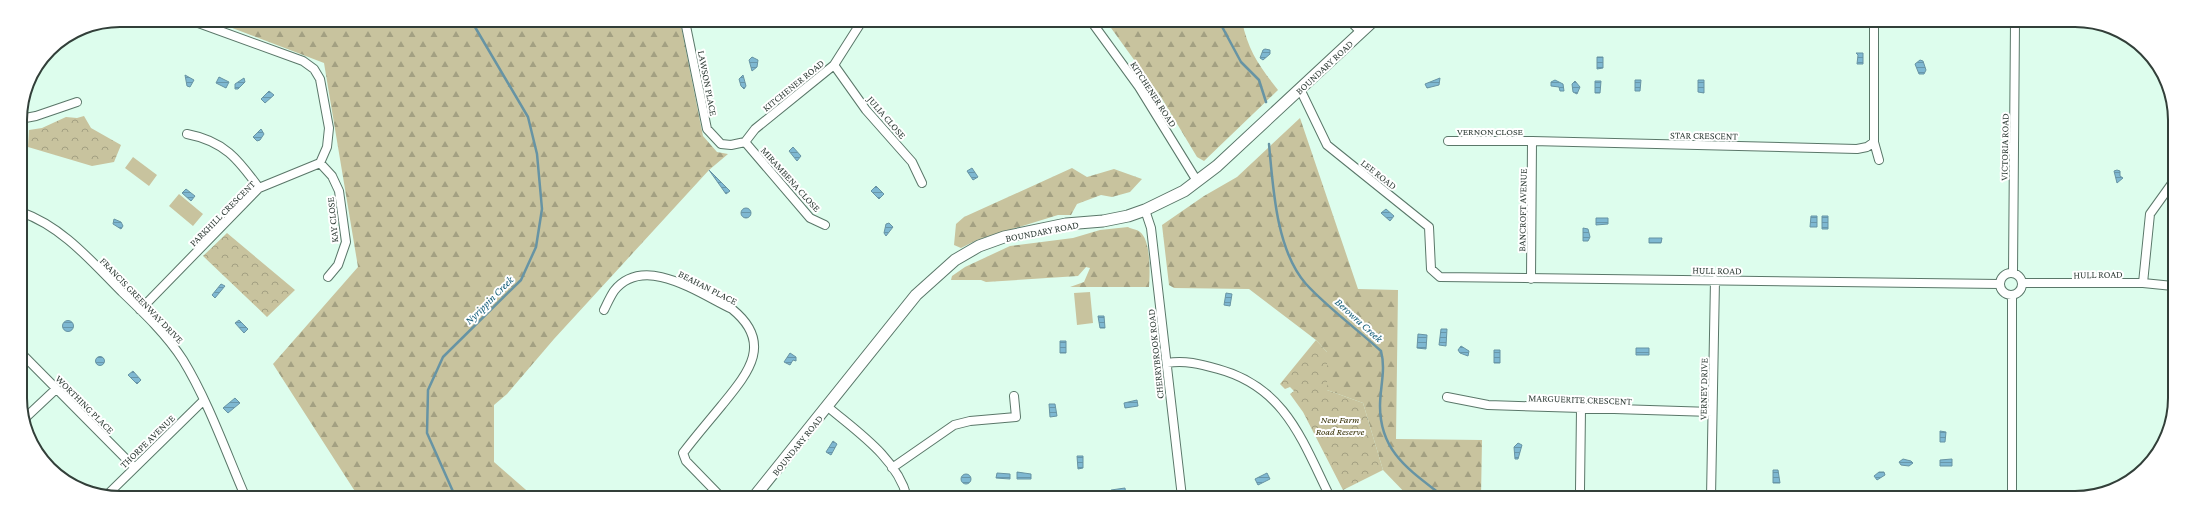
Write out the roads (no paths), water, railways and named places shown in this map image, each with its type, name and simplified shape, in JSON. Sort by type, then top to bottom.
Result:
[{"type":"main road","name":"BOUNDARY ROAD","points":[[759,491],[828,407],[916,295],[955,260],[979,246],[1004,237],[1066,224],[1103,221],[1145,210],[1184,191],[1217,166],[1366,27]]},
{"type":"street","points":[[209,27],[303,61],[314,69],[320,79],[329,128],[327,147],[320,163]]},
{"type":"street","name":"LAWSON PLACE","points":[[686,27],[707,129],[721,144],[731,145],[746,142]]},
{"type":"street","name":"KITCHENER ROAD","points":[[746,142],[754,129],[834,65],[858,27]]},
{"type":"street","name":"KITCHENER ROAD","points":[[1095,27],[1139,87],[1197,181]]},
{"type":"street","points":[[1356,27],[1361,32]]},
{"type":"street","points":[[1874,27],[1874,142],[1879,160]]},
{"type":"street","name":"VICTORIA ROAD","points":[[2013,273],[2015,27]]},
{"type":"street","name":"JULIA CLOSE","points":[[834,65],[866,110],[912,162],[922,183]]},
{"type":"street","name":"LEE ROAD","points":[[1300,89],[1327,145],[1429,227],[1430,266],[1434,274]]},
{"type":"street","points":[[27,118],[77,102]]},
{"type":"street","points":[[187,134],[217,143],[239,160],[259,188]]},
{"type":"street","name":"VERNON CLOSE","points":[[1448,141],[1532,141]]},
{"type":"street","name":"STAR CRESCENT","points":[[1532,141],[1857,149],[1867,147],[1874,142]]},
{"type":"street","name":"BANCROFT AVENUE","points":[[1531,279],[1532,141]]},
{"type":"street","name":"MIRAMBENA CLOSE","points":[[746,142],[810,218],[825,225]]},
{"type":"street","name":"PARKHILL CRESCENT","points":[[140,310],[259,188],[320,163]]},
{"type":"street","name":"KAY CLOSE","points":[[320,163],[332,176],[339,191],[346,242],[338,265],[328,276]]},
{"type":"street","points":[[2143,283],[2150,214],[2168,189]]},
{"type":"street","name":"CHERRYBROOK ROAD","points":[[1145,210],[1151,228],[1181,491]]},
{"type":"street","name":"FRANCIS GREENWAY DRIVE","points":[[27,214],[42,220],[67,238],[140,310],[176,350],[203,400],[243,491]]},
{"type":"street","points":[[2013,273],[2018,275],[2022,283],[2021,290],[2012,295],[2003,291],[2000,284],[2004,276],[2013,273]]},
{"type":"street","name":"HULL ROAD","points":[[1434,274],[1444,277],[1531,279],[2000,284]]},
{"type":"street","name":"BEAHAN PLACE","points":[[604,310],[614,291],[626,280],[636,277],[658,275],[732,309],[742,318],[750,329],[754,345],[750,370],[683,453],[686,461],[715,491]]},
{"type":"street","name":"VERNEY DRIVE","points":[[1711,491],[1716,280]]},
{"type":"street","name":"HULL ROAD","points":[[2022,283],[2143,283],[2168,286]]},
{"type":"street","points":[[2012,295],[2012,491]]},
{"type":"street","name":"WORTHING PLACE","points":[[27,359],[134,467]]},
{"type":"street","points":[[1167,364],[1186,361],[1224,370],[1245,378],[1266,392],[1292,421],[1327,491]]},
{"type":"street","points":[[29,415],[56,389]]},
{"type":"street","points":[[892,468],[954,425],[970,421],[1016,417],[1014,396]]},
{"type":"street","name":"MARGUERITE CRESCENT","points":[[1448,397],[1488,405],[1712,412]]},
{"type":"street","name":"THORPE AVENUE","points":[[112,490],[203,400]]},
{"type":"street","points":[[828,407],[874,448],[892,468],[903,491]]},
{"type":"street","points":[[1580,490],[1581,409]]},
{"type":"water","points":[[1263,50],[1270,50],[1270,54],[1263,60],[1260,58]]},
{"type":"water","points":[[1856,53],[1863,53],[1863,64],[1857,64],[1858,55]]},
{"type":"water","points":[[752,57],[758,60],[757,67],[752,71],[749,60]]},
{"type":"water","points":[[1597,57],[1603,57],[1603,68],[1597,69]]},
{"type":"water","points":[[1920,60],[1923,61],[1926,70],[1924,74],[1919,74],[1915,64]]},
{"type":"water","points":[[185,75],[194,80],[190,87],[187,86]]},
{"type":"water","points":[[743,75],[746,86],[744,89],[741,86],[739,79]]},
{"type":"water","points":[[219,77],[229,82],[226,88],[216,83]]},
{"type":"water","points":[[244,78],[245,82],[238,89],[235,89],[235,84]]},
{"type":"water","points":[[1440,78],[1439,85],[1427,88],[1425,84]]},
{"type":"water","points":[[1555,80],[1563,84],[1564,91],[1560,91],[1559,87],[1551,86],[1551,82]]},
{"type":"water","points":[[1635,80],[1641,80],[1640,91],[1635,91]]},
{"type":"water","points":[[1698,80],[1704,80],[1704,93],[1698,92]]},
{"type":"water","points":[[1575,81],[1580,87],[1577,94],[1573,92],[1572,84]]},
{"type":"water","points":[[1595,81],[1601,81],[1600,93],[1595,93]]},
{"type":"water","points":[[269,91],[274,95],[265,103],[261,99]]},
{"type":"water","points":[[261,129],[264,134],[260,140],[257,141],[253,137]]},
{"type":"water","points":[[793,147],[801,156],[797,161],[789,151]]},
{"type":"water","points":[[972,168],[978,177],[973,180],[967,171]]},
{"type":"water","points":[[709,170],[730,191],[726,194]]},
{"type":"water","points":[[2114,171],[2120,171],[2120,176],[2123,178],[2117,183]]},
{"type":"water","points":[[876,186],[884,194],[879,199],[871,191]]},
{"type":"water","points":[[186,189],[195,196],[191,201],[182,193]]},
{"type":"water","points":[[744,208],[748,208],[751,213],[748,218],[744,218],[741,215],[741,211]]},
{"type":"water","points":[[1386,209],[1394,216],[1390,221],[1381,213]]},
{"type":"water","points":[[1811,216],[1817,216],[1817,227],[1810,227]]},
{"type":"water","points":[[1822,216],[1828,216],[1828,229],[1822,229]]},
{"type":"water","points":[[1596,218],[1608,218],[1608,224],[1596,225]]},
{"type":"water","points":[[114,219],[121,222],[123,226],[121,229],[113,224]]},
{"type":"water","points":[[889,223],[893,227],[886,236],[884,233],[886,224]]},
{"type":"water","points":[[1583,228],[1588,229],[1590,237],[1588,241],[1583,241]]},
{"type":"water","points":[[1649,238],[1662,238],[1661,243],[1649,243]]},
{"type":"water","points":[[221,284],[225,286],[215,298],[212,295]]},
{"type":"water","points":[[1226,293],[1232,294],[1230,306],[1224,305]]},
{"type":"water","points":[[1098,316],[1104,316],[1105,328],[1100,328]]},
{"type":"water","points":[[68,320],[72,322],[74,326],[72,330],[68,332],[64,330],[62,326],[64,322]]},
{"type":"water","points":[[239,320],[248,329],[244,333],[235,323]]},
{"type":"water","points":[[1441,329],[1447,329],[1446,346],[1439,345]]},
{"type":"water","points":[[1418,334],[1427,335],[1426,349],[1417,348]]},
{"type":"water","points":[[1060,341],[1066,341],[1066,353],[1060,353]]},
{"type":"water","points":[[1461,346],[1469,351],[1468,356],[1460,353],[1458,350]]},
{"type":"water","points":[[1636,348],[1649,348],[1649,355],[1636,355]]},
{"type":"water","points":[[1494,350],[1500,350],[1500,363],[1494,363]]},
{"type":"water","points":[[790,353],[796,357],[796,361],[793,360],[790,365],[784,362]]},
{"type":"water","points":[[98,357],[102,357],[104,361],[102,365],[98,365],[96,363],[96,359]]},
{"type":"water","points":[[133,371],[141,380],[137,384],[128,375]]},
{"type":"water","points":[[235,398],[240,403],[228,413],[223,408]]},
{"type":"water","points":[[1137,400],[1138,406],[1125,408],[1124,403]]},
{"type":"water","points":[[1049,404],[1055,404],[1057,416],[1050,417]]},
{"type":"water","points":[[1940,431],[1946,432],[1945,442],[1940,442]]},
{"type":"water","points":[[833,441],[837,444],[831,455],[826,452]]},
{"type":"water","points":[[1518,443],[1522,445],[1518,459],[1515,459],[1514,447]]},
{"type":"water","points":[[1077,456],[1083,456],[1083,468],[1078,469]]},
{"type":"water","points":[[1903,459],[1913,463],[1909,466],[1901,465],[1899,462]]},
{"type":"water","points":[[1952,459],[1952,466],[1940,466],[1940,460]]},
{"type":"water","points":[[1773,470],[1778,470],[1780,483],[1773,483]]},
{"type":"water","points":[[1017,472],[1031,474],[1031,479],[1017,479]]},
{"type":"water","points":[[1879,472],[1884,472],[1885,475],[1877,480],[1874,476]]},
{"type":"water","points":[[997,473],[1010,474],[1010,479],[996,478]]},
{"type":"water","points":[[1267,473],[1270,479],[1258,485],[1255,479]]},
{"type":"water","points":[[964,474],[968,474],[971,479],[968,484],[964,484],[961,481],[961,477]]},
{"type":"water","points":[[1125,488],[1125,491],[1111,491]]},
{"type":"waterway","name":"Nyrippin Creek","points":[[453,491],[427,433],[428,390],[443,357],[521,280],[536,247],[542,209],[537,154],[528,117],[475,27]]},
{"type":"waterway","name":"Berowra Creek","points":[[1222,27],[1241,62],[1259,80],[1266,102]]},
{"type":"waterway","name":"Berowra Creek","points":[[1269,144],[1272,179],[1278,217],[1288,254],[1296,270],[1306,284],[1333,310],[1381,351],[1383,372],[1380,406],[1381,422],[1385,436],[1392,449],[1409,469],[1436,491]]},
{"type":"park label","name":"New Farm Road Reserve","points":[[1340,424]]}]
